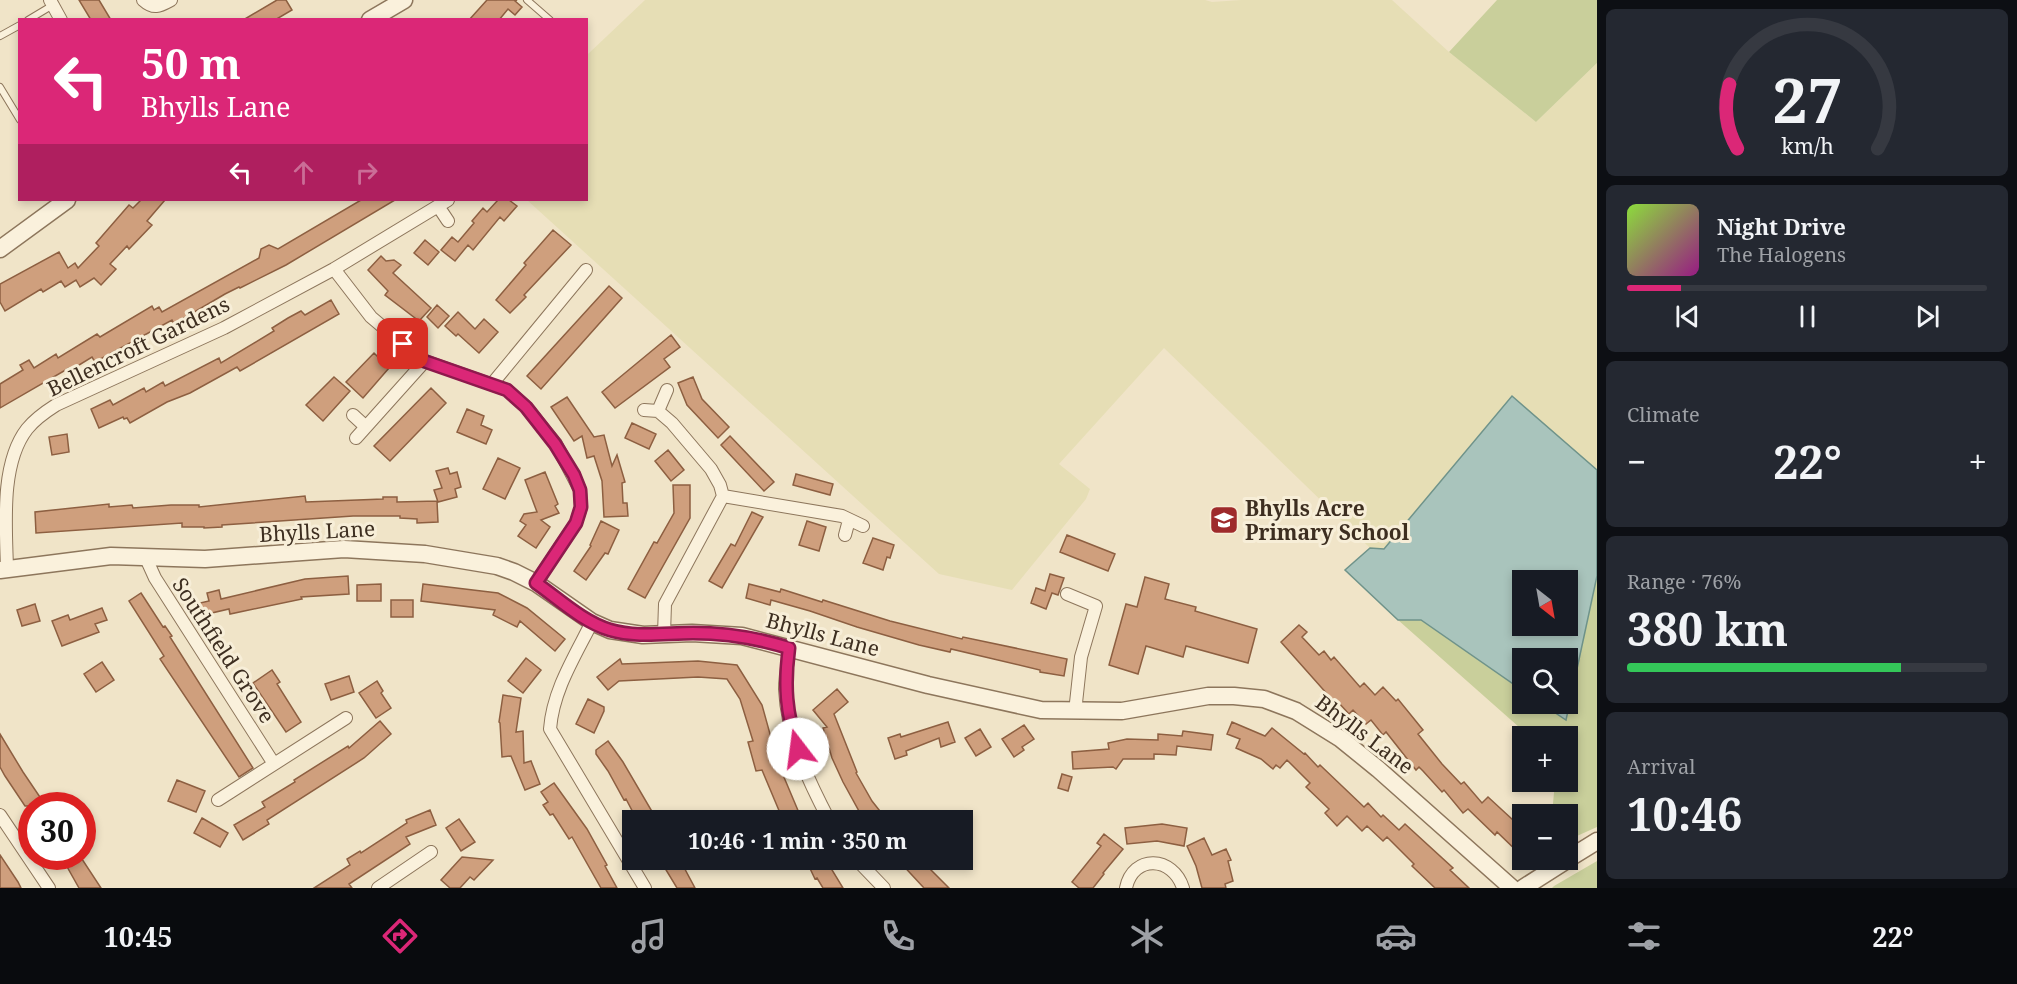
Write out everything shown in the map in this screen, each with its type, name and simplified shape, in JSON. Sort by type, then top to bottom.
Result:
[{"type":"street","points":[[143,0],[150,6],[158,7],[171,0]]},
{"type":"street","points":[[373,18],[404,0]]},
{"type":"street","points":[[52,2],[60,18]]},
{"type":"street","points":[[0,249],[66,201]]},
{"type":"street","name":"Bellencroft Gardens","points":[[3,570],[10,460],[16,446],[36,419],[56,405],[224,328],[333,268],[443,202],[448,221]]},
{"type":"street","points":[[333,268],[371,317],[424,361],[507,390],[526,407],[555,444],[580,490],[581,507],[576,523],[536,583]]},
{"type":"street","points":[[492,384],[586,270]]},
{"type":"street","points":[[356,438],[424,361]]},
{"type":"street","points":[[658,411],[667,390]]},
{"type":"street","points":[[644,410],[658,411],[672,423],[711,469],[723,496],[665,604],[664,634]]},
{"type":"street","points":[[353,415],[366,427]]},
{"type":"street","points":[[723,496],[842,516],[863,526]]},
{"type":"street","points":[[845,535],[849,520]]},
{"type":"street","name":"Bhylls Lane","points":[[3,570],[111,556],[205,559],[344,549],[425,554],[497,566],[536,583],[592,622],[610,630],[627,634],[711,633],[742,636],[997,702],[1041,710],[1122,711],[1209,696],[1263,699],[1296,711],[1341,739],[1512,888]]},
{"type":"street","name":"Southfield Grove","points":[[145,556],[155,578],[274,764]]},
{"type":"street","points":[[1067,594],[1096,606],[1081,657],[1074,712]]},
{"type":"street","points":[[592,622],[556,693],[550,729],[645,888]]},
{"type":"street","points":[[789,648],[785,690],[793,733],[803,765],[824,810]]},
{"type":"street","points":[[218,800],[346,718]]},
{"type":"street","points":[[0,815],[49,888]]},
{"type":"street","points":[[1578,853],[1597,841]]},
{"type":"street","points":[[378,888],[431,852]]},
{"type":"street","points":[[1126,888],[1132,874],[1139,867],[1157,863],[1174,871],[1183,888]]},
{"type":"street","points":[[867,870],[884,888]]},
{"type":"street","points":[[1523,888],[1551,870]]},
{"type":"lane","points":[[527,0],[548,18]]},
{"type":"lane","points":[[31,18],[52,2]]},
{"type":"lane","points":[[0,36],[18,26]]},
{"type":"lane","points":[[0,87],[18,117]]},
{"type":"shaded area","points":[[645,0],[1205,0],[1212,2],[1392,0],[1449,52],[1536,122],[1597,63],[1597,470],[1512,396],[1384,549],[1370,548],[1164,348],[1059,464],[1090,489],[1086,499],[1012,590],[939,574],[528,201],[588,201],[588,54]]},
{"type":"green space","points":[[1497,0],[1597,0],[1597,63],[1536,122],[1449,52]]},
{"type":"green space","points":[[1597,576],[1597,827],[1578,836],[1578,804],[1553,804],[1554,792],[1578,792],[1578,726],[1518,726],[1398,620],[1421,620],[1512,683],[1512,714],[1557,714],[1566,720],[1567,714],[1578,714],[1578,664]]},
{"type":"green space","points":[[1597,861],[1597,888],[1552,888],[1554,886]]},
{"type":"water","points":[[1512,396],[1597,470],[1597,576],[1578,664],[1578,648],[1512,648],[1512,683],[1421,620],[1398,620],[1345,570],[1370,548],[1384,549]]},
{"type":"water","points":[[1557,714],[1567,714],[1566,720]]},
{"type":"building","points":[[79,0],[99,0],[110,18],[90,18]]},
{"type":"building","points":[[277,0],[286,0],[292,10],[278,18],[246,18]]},
{"type":"building","points":[[487,0],[517,0],[515,1],[522,7],[515,15],[508,9],[501,18],[471,18]]},
{"type":"building","points":[[140,201],[164,201],[147,221],[152,225],[129,249],[127,246],[110,264],[116,269],[101,285],[94,278],[80,287],[76,280],[65,287],[61,281],[43,292],[41,289],[5,311],[0,302],[0,284],[59,252],[68,268],[75,263],[78,268],[99,246],[96,243],[129,205],[133,208]]},
{"type":"building","points":[[359,201],[393,201],[286,265],[225,294],[174,324],[172,320],[95,362],[92,357],[71,370],[69,368],[0,408],[0,384],[23,370],[20,365],[29,360],[34,368],[56,354],[58,358],[97,334],[100,337],[152,306],[154,310],[159,307],[162,312],[259,258],[261,249],[269,245],[278,249]]},
{"type":"building","points":[[497,201],[510,201],[517,206],[504,221],[500,217],[473,250],[468,245],[455,261],[441,250],[452,237],[458,242],[483,208],[487,212]]},
{"type":"building","points":[[553,230],[571,245],[510,313],[496,300]]},
{"type":"building","points":[[425,240],[439,252],[428,265],[414,253]]},
{"type":"building","points":[[381,256],[386,261],[394,260],[401,265],[393,273],[431,308],[419,321],[385,295],[388,291],[368,270]]},
{"type":"building","points":[[609,286],[622,298],[541,389],[527,376]]},
{"type":"building","points":[[331,300],[339,314],[240,371],[237,367],[130,423],[127,418],[123,417],[99,428],[91,409],[110,400],[113,405],[144,388],[146,392],[163,382],[165,386],[219,358],[221,363],[274,331],[272,328],[288,318],[301,311],[305,315]]},
{"type":"building","points":[[437,305],[449,316],[438,328],[427,317]]},
{"type":"building","points":[[458,312],[475,329],[484,319],[498,332],[479,353],[458,334],[456,336],[445,326]]},
{"type":"building","points":[[671,335],[680,347],[664,359],[670,367],[615,408],[602,392]]},
{"type":"building","points":[[374,353],[389,368],[363,398],[346,382]]},
{"type":"building","points":[[334,377],[350,391],[323,421],[306,405]]},
{"type":"building","points":[[693,377],[702,399],[729,427],[718,438],[687,405],[678,383]]},
{"type":"building","points":[[431,388],[446,403],[390,461],[374,446]]},
{"type":"building","points":[[567,397],[594,437],[604,435],[612,466],[617,455],[625,482],[622,483],[623,503],[627,503],[628,516],[604,517],[602,481],[594,456],[587,458],[582,436],[574,441],[551,407]]},
{"type":"building","points":[[467,409],[484,416],[481,425],[492,430],[486,444],[457,432]]},
{"type":"building","points":[[632,423],[656,434],[649,449],[625,438]]},
{"type":"building","points":[[67,434],[69,452],[52,455],[49,437]]},
{"type":"building","points":[[730,436],[774,482],[764,491],[721,445]]},
{"type":"building","points":[[668,450],[684,470],[671,481],[655,461]]},
{"type":"building","points":[[498,458],[520,468],[505,499],[483,489]]},
{"type":"building","points":[[448,468],[450,474],[457,472],[461,487],[455,489],[457,497],[438,502],[434,490],[442,488],[436,471]]},
{"type":"building","points":[[545,472],[558,504],[555,506],[559,513],[541,520],[550,527],[536,548],[518,536],[526,525],[520,521],[524,514],[537,512],[525,480]]},
{"type":"building","points":[[796,474],[833,484],[830,495],[793,485]]},
{"type":"building","points":[[673,485],[690,485],[690,518],[645,598],[628,589],[654,542],[657,543],[674,513]]},
{"type":"building","points":[[305,496],[306,502],[383,499],[383,497],[397,497],[397,502],[437,501],[438,522],[417,523],[417,519],[400,518],[400,516],[353,516],[204,528],[182,527],[182,523],[36,533],[35,512],[109,504],[109,507],[132,505],[133,508],[171,505],[199,505],[199,507]]},
{"type":"building","points":[[752,512],[763,517],[722,588],[709,581],[731,544],[735,546]]},
{"type":"building","points":[[601,521],[619,530],[608,554],[605,553],[586,580],[574,571],[591,546]]},
{"type":"building","points":[[807,521],[826,527],[819,551],[799,545]]},
{"type":"building","points":[[1067,535],[1115,554],[1108,571],[1060,552]]},
{"type":"building","points":[[873,538],[894,545],[883,570],[863,563]]},
{"type":"building","points":[[1050,574],[1064,578],[1058,595],[1052,593],[1046,609],[1031,603],[1036,588],[1045,591]]},
{"type":"building","points":[[348,576],[349,594],[301,597],[302,599],[230,614],[229,609],[203,615],[200,603],[209,601],[207,593],[219,590],[221,599],[305,579]]},
{"type":"building","points":[[1145,577],[1169,584],[1165,599],[1196,607],[1195,611],[1257,629],[1248,663],[1186,646],[1183,657],[1146,646],[1138,674],[1109,665],[1126,604],[1137,607]]},
{"type":"building","points":[[381,584],[381,601],[357,601],[357,585]]},
{"type":"building","points":[[423,584],[498,593],[527,608],[565,639],[555,651],[520,621],[517,627],[493,615],[495,610],[421,601]]},
{"type":"building","points":[[749,584],[780,592],[781,589],[890,621],[962,639],[963,637],[1067,659],[1064,676],[951,649],[950,652],[919,645],[771,600],[770,605],[746,598]]},
{"type":"building","points":[[141,593],[163,627],[165,626],[172,636],[170,637],[253,768],[239,777],[160,659],[164,656],[129,601]]},
{"type":"building","points":[[391,600],[413,600],[413,617],[391,617]]},
{"type":"building","points":[[35,604],[40,621],[22,626],[17,610]]},
{"type":"building","points":[[102,608],[107,620],[95,624],[99,632],[62,646],[52,621],[68,615],[70,620]]},
{"type":"building","points":[[1299,625],[1307,632],[1302,637],[1319,655],[1324,651],[1331,660],[1334,657],[1360,687],[1364,683],[1375,695],[1383,687],[1396,701],[1398,699],[1423,730],[1418,734],[1442,764],[1461,784],[1464,782],[1482,803],[1488,797],[1512,819],[1512,846],[1497,832],[1495,835],[1468,809],[1463,813],[1444,790],[1442,792],[1419,767],[1416,770],[1386,732],[1383,735],[1371,720],[1366,724],[1353,710],[1349,714],[1338,702],[1336,704],[1281,642]]},
{"type":"building","points":[[526,658],[541,670],[523,693],[508,681]]},
{"type":"building","points":[[620,659],[622,664],[698,661],[737,665],[762,705],[778,763],[798,810],[779,810],[762,770],[756,771],[748,742],[753,741],[740,699],[727,679],[698,677],[619,681],[608,690],[597,677]]},
{"type":"building","points":[[102,662],[114,680],[96,692],[84,674]]},
{"type":"building","points":[[272,670],[280,682],[277,684],[301,722],[286,732],[253,683]]},
{"type":"building","points":[[349,676],[354,692],[331,700],[325,684]]},
{"type":"building","points":[[377,681],[383,691],[381,693],[391,708],[376,718],[359,693]]},
{"type":"building","points":[[837,689],[848,702],[834,714],[856,773],[879,810],[858,810],[832,758],[823,728],[827,727],[813,710]]},
{"type":"building","points":[[503,695],[521,698],[516,732],[523,731],[524,763],[531,761],[540,784],[525,790],[511,756],[502,757],[499,722]]},
{"type":"building","points":[[588,699],[604,707],[594,733],[576,724]]},
{"type":"building","points":[[380,721],[391,734],[364,758],[267,820],[269,824],[243,840],[234,825],[265,807],[262,802],[295,782],[294,780],[348,746],[349,748]]},
{"type":"building","points":[[948,722],[955,742],[941,747],[939,738],[906,751],[907,755],[895,759],[888,738],[900,734],[901,737]]},
{"type":"building","points":[[1232,722],[1265,736],[1272,728],[1305,753],[1318,767],[1320,765],[1364,807],[1368,803],[1381,817],[1383,815],[1399,830],[1405,824],[1453,868],[1450,870],[1469,888],[1435,888],[1387,837],[1383,841],[1367,826],[1362,831],[1347,816],[1337,826],[1325,813],[1329,809],[1306,787],[1310,783],[1287,760],[1280,768],[1276,765],[1273,769],[1261,759],[1236,748],[1240,739],[1227,734]]},
{"type":"building","points":[[1024,725],[1034,739],[1022,747],[1024,750],[1014,757],[1002,739]]},
{"type":"building","points":[[980,729],[991,747],[976,756],[965,738]]},
{"type":"building","points":[[1183,731],[1213,735],[1211,750],[1177,746],[1176,755],[1154,754],[1154,759],[1123,759],[1116,769],[1113,767],[1073,769],[1072,752],[1109,749],[1108,743],[1127,739],[1158,740],[1158,734],[1182,736]]},
{"type":"building","points":[[0,734],[37,792],[18,792],[18,796],[0,767]]},
{"type":"building","points":[[608,741],[651,810],[632,810],[596,754],[596,750]]},
{"type":"building","points":[[1062,774],[1072,777],[1068,791],[1058,788]]},
{"type":"building","points":[[177,780],[205,791],[196,812],[168,801]]},
{"type":"building","points":[[554,783],[587,829],[617,888],[601,888],[572,837],[569,839],[553,814],[550,815],[543,805],[548,802],[541,792]]},
{"type":"building","points":[[430,810],[436,825],[406,837],[410,844],[349,884],[352,888],[314,888],[350,865],[347,859],[360,851],[361,853],[407,823],[406,820]]},
{"type":"building","points":[[202,818],[228,833],[220,847],[194,833]]},
{"type":"building","points":[[459,819],[475,842],[461,851],[446,828]]},
{"type":"building","points":[[1162,824],[1187,828],[1184,846],[1157,841],[1127,844],[1125,828]]},
{"type":"building","points":[[1104,834],[1123,849],[1093,888],[1079,888],[1072,882],[1101,846],[1097,843]]},
{"type":"building","points":[[1204,838],[1212,855],[1226,849],[1231,860],[1228,861],[1233,881],[1225,884],[1226,888],[1202,888],[1187,846]]},
{"type":"building","points":[[0,855],[18,882],[21,888],[0,888]]},
{"type":"building","points":[[462,857],[493,860],[474,880],[470,877],[460,888],[450,888],[441,880]]},
{"type":"building","points":[[69,870],[89,870],[101,888],[79,888]]},
{"type":"building","points":[[666,870],[685,870],[695,888],[677,888]]},
{"type":"building","points":[[811,870],[832,870],[843,888],[823,888],[817,878],[815,879]]},
{"type":"building","points":[[907,870],[931,870],[949,888],[924,888]]},
{"type":"place","name":"Bhylls Acre Primary School","points":[[1224,520]]},
{"type":"route","points":[[403,344],[424,361],[507,390],[526,407],[555,444],[574,475],[580,490],[581,507],[576,523],[536,583],[592,622],[610,630],[643,635],[692,633],[742,636],[789,648],[785,690],[798,749]]}]
